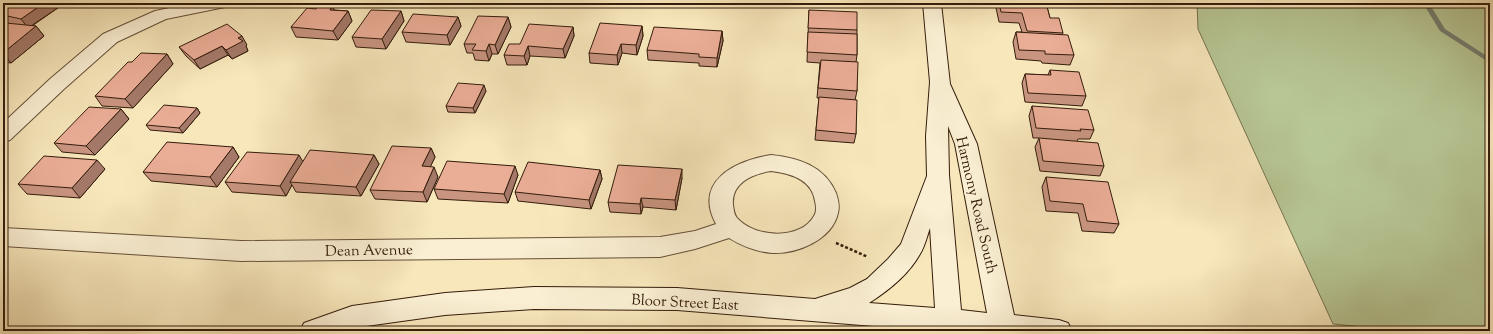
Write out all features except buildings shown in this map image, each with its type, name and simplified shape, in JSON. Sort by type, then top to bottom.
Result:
[{"type":"main road","points":[[3,135],[56,84],[110,38],[161,15],[219,3]]},
{"type":"main road","name":"Harmony Road South","points":[[932,3],[940,82],[937,136],[938,175],[948,326]]},
{"type":"main road","name":"Harmony Road South","points":[[940,82],[966,144],[1004,328]]},
{"type":"main road","points":[[771,163],[787,164],[802,169],[816,178],[824,190],[828,204],[825,218],[816,230],[812,232],[801,239],[783,244],[764,243],[746,237],[732,228],[724,216],[721,203],[723,191],[730,180],[741,171],[755,165],[771,163]]},
{"type":"main road","points":[[812,311],[857,297],[876,286],[891,272],[911,250],[938,175]]},
{"type":"main road","name":"Dean Avenue","points":[[3,237],[241,251],[660,247],[695,240],[732,228]]},
{"type":"main road","name":"Bloor Street East","points":[[313,331],[352,317],[445,304],[534,298],[676,299],[812,311],[948,326],[1059,331]]},
{"type":"path","points":[[812,232],[869,257]]},
{"type":"green space","points":[[1197,3],[1490,3],[1490,331],[1404,331],[1333,324],[1198,29]]},
{"type":"waterway","points":[[1426,3],[1442,30],[1490,61]]}]
